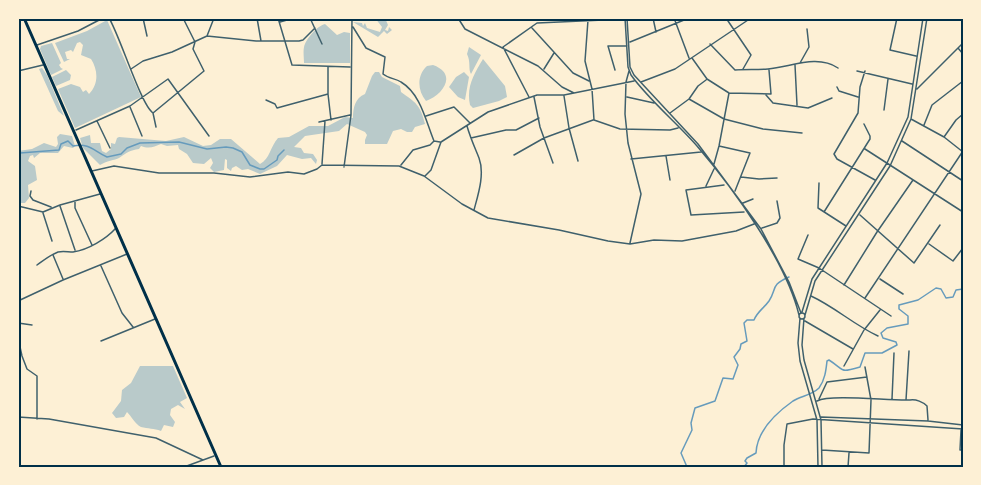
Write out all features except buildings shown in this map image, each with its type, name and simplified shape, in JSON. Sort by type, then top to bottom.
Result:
[{"type":"highway","points":[[24,18],[220,467]]},
{"type":"street","points":[[36,45],[78,31],[103,18]]},
{"type":"street","points":[[109,18],[118,32],[143,98],[149,110],[153,112],[156,127]]},
{"type":"street","points":[[143,18],[147,36]]},
{"type":"street","points":[[153,112],[204,70],[193,49],[195,42],[183,18]]},
{"type":"street","points":[[207,36],[214,18]]},
{"type":"street","points":[[257,18],[261,40]]},
{"type":"street","points":[[278,18],[292,65],[352,67]]},
{"type":"street","points":[[279,22],[294,18]]},
{"type":"street","points":[[310,18],[322,44]]},
{"type":"street","points":[[344,166],[351,115],[352,18]]},
{"type":"street","points":[[458,18],[465,29],[543,70],[562,87],[574,93]]},
{"type":"street","points":[[503,47],[540,22],[626,18]]},
{"type":"street","points":[[626,18],[630,67],[636,80]]},
{"type":"street","points":[[626,18],[629,71],[626,82],[626,130],[641,194],[630,244]]},
{"type":"street","points":[[653,18],[656,32]]},
{"type":"street","points":[[674,18],[690,58],[706,79],[729,93],[771,94],[769,69]]},
{"type":"street","points":[[629,42],[689,18]]},
{"type":"street","points":[[726,18],[751,55],[742,69]]},
{"type":"street","points":[[640,82],[675,69],[751,18]]},
{"type":"street","points":[[897,18],[890,50],[917,56]]},
{"type":"street","points":[[818,467],[817,420],[800,361],[798,343],[801,314],[812,279],[887,163],[908,117],[925,18]]},
{"type":"street","points":[[822,467],[821,418],[818,400],[804,360],[802,345],[805,315],[810,296],[821,272],[890,166],[911,118],[925,18]]},
{"type":"street","points":[[588,20],[585,61],[592,89],[594,120]]},
{"type":"street","points":[[353,27],[366,48],[385,57],[383,74],[389,79],[402,82],[423,108],[434,141]]},
{"type":"street","points":[[531,27],[573,73],[590,82]]},
{"type":"street","points":[[131,69],[143,61],[207,36],[285,42],[303,40],[315,28]]},
{"type":"street","points":[[800,64],[809,47],[807,29]]},
{"type":"street","points":[[916,89],[963,43]]},
{"type":"street","points":[[710,45],[735,70],[769,69],[795,64],[830,62],[838,68]]},
{"type":"street","points":[[615,70],[608,46],[627,46]]},
{"type":"street","points":[[503,47],[530,98]]},
{"type":"street","points":[[958,48],[963,54]]},
{"type":"street","points":[[543,70],[554,52]]},
{"type":"street","points":[[795,64],[797,105]]},
{"type":"street","points":[[18,71],[44,65]]},
{"type":"street","points":[[328,67],[331,120]]},
{"type":"street","points":[[629,71],[702,152],[754,224],[786,278]]},
{"type":"street","points":[[857,71],[865,71],[913,84]]},
{"type":"street","points":[[865,71],[858,112],[834,157],[876,180]]},
{"type":"street","points":[[884,110],[888,78]]},
{"type":"street","points":[[73,131],[130,106],[168,79],[208,136]]},
{"type":"street","points":[[669,114],[690,99],[698,86],[706,79]]},
{"type":"street","points":[[424,176],[431,170],[441,142],[488,112],[534,97],[564,95],[636,80],[698,144],[761,229],[804,320],[853,349]]},
{"type":"street","points":[[924,126],[932,105],[963,81]]},
{"type":"street","points":[[837,87],[839,91],[859,97]]},
{"type":"street","points":[[714,165],[729,93]]},
{"type":"street","points":[[266,100],[278,108],[328,94]]},
{"type":"street","points":[[766,94],[773,103],[813,107],[832,98]]},
{"type":"street","points":[[564,95],[569,128],[578,161]]},
{"type":"street","points":[[534,97],[553,163]]},
{"type":"street","points":[[626,97],[656,103]]},
{"type":"street","points":[[690,99],[724,119],[763,129],[801,133]]},
{"type":"street","points":[[130,106],[142,136]]},
{"type":"street","points":[[425,116],[454,107],[470,123]]},
{"type":"street","points":[[944,137],[963,114]]},
{"type":"street","points":[[319,122],[351,115]]},
{"type":"street","points":[[471,138],[516,130],[539,118]]},
{"type":"street","points":[[865,298],[963,151],[911,118]]},
{"type":"street","points":[[97,120],[110,148]]},
{"type":"street","points":[[513,155],[544,138],[594,120],[626,130],[679,128]]},
{"type":"street","points":[[322,165],[325,121]]},
{"type":"street","points":[[824,213],[865,149],[870,136],[864,124]]},
{"type":"street","points":[[467,126],[480,160],[480,181],[474,211]]},
{"type":"street","points":[[434,141],[441,142]]},
{"type":"street","points":[[399,166],[413,150],[430,145],[434,141]]},
{"type":"street","points":[[901,141],[963,181]]},
{"type":"street","points":[[719,146],[750,153],[735,192]]},
{"type":"street","points":[[865,149],[963,212]]},
{"type":"street","points":[[631,159],[702,152]]},
{"type":"street","points":[[666,156],[670,180]]},
{"type":"street","points":[[91,171],[114,166],[159,174],[214,173],[250,177],[288,172],[304,174],[322,165],[399,166],[424,176],[474,211],[488,218],[630,244],[654,240],[682,241],[736,231],[754,224]]},
{"type":"street","points":[[706,186],[714,168]]},
{"type":"street","points":[[740,177],[777,178]]},
{"type":"street","points":[[844,286],[877,232],[913,180]]},
{"type":"street","points":[[819,183],[817,205],[819,210],[846,226]]},
{"type":"street","points":[[726,184],[686,190],[691,215],[745,211]]},
{"type":"street","points":[[31,191],[30,196],[33,200],[51,208]]},
{"type":"street","points":[[18,206],[43,212],[100,194]]},
{"type":"street","points":[[743,204],[746,200],[753,199]]},
{"type":"street","points":[[75,201],[75,208],[92,245]]},
{"type":"street","points":[[761,229],[777,223],[780,218],[777,201]]},
{"type":"street","points":[[60,205],[75,252]]},
{"type":"street","points":[[43,212],[52,241]]},
{"type":"street","points":[[859,214],[914,264],[940,225]]},
{"type":"street","points":[[37,265],[62,251],[75,252],[92,245],[116,228]]},
{"type":"street","points":[[808,235],[798,259],[819,268],[821,272],[891,316]]},
{"type":"street","points":[[928,244],[953,261],[963,248]]},
{"type":"street","points":[[18,301],[128,254]]},
{"type":"street","points":[[52,255],[63,280]]},
{"type":"street","points":[[101,265],[122,313],[133,327]]},
{"type":"street","points":[[879,279],[903,294]]},
{"type":"street","points":[[810,296],[823,301],[864,330],[878,336]]},
{"type":"street","points":[[844,366],[864,330],[881,310]]},
{"type":"street","points":[[801,314],[805,315]]},
{"type":"street","points":[[101,341],[156,318]]},
{"type":"street","points":[[18,323],[32,325]]},
{"type":"street","points":[[18,338],[27,369],[37,376],[37,418]]},
{"type":"street","points":[[906,401],[909,351]]},
{"type":"street","points":[[892,400],[894,353]]},
{"type":"street","points":[[18,358],[22,356]]},
{"type":"street","points":[[822,450],[869,453],[871,400],[865,367]]},
{"type":"street","points":[[818,400],[827,382],[868,377]]},
{"type":"street","points":[[818,400],[919,401],[927,406],[928,421]]},
{"type":"street","points":[[18,417],[37,418],[156,438],[203,460]]},
{"type":"street","points":[[821,418],[871,424],[962,429],[960,450],[963,450]]},
{"type":"street","points":[[784,467],[787,424],[821,418],[928,421],[963,425]]},
{"type":"street","points":[[848,467],[849,452]]},
{"type":"street","points":[[184,467],[215,456]]},
{"type":"shaded area","points":[[375,18],[385,18],[388,25],[385,30],[388,31],[389,27],[392,30],[387,34],[384,31],[378,37],[353,22],[362,23],[363,26],[365,23],[367,28],[380,32],[382,27]]},
{"type":"shaded area","points":[[107,20],[141,97],[75,128],[58,89],[71,84],[80,87],[83,92],[86,90],[89,94],[95,86],[95,68],[91,59],[81,55],[83,45],[80,42],[77,43],[73,52],[71,50],[65,52],[67,59],[70,59],[64,62],[55,43],[87,31]]},
{"type":"shaded area","points":[[325,24],[337,35],[344,32],[350,33],[350,63],[304,63],[304,49],[307,40],[315,30]]},
{"type":"shaded area","points":[[52,43],[61,63],[59,65],[63,69],[51,75],[40,49],[41,46]]},
{"type":"shaded area","points":[[469,47],[481,55],[471,74],[467,54]]},
{"type":"shaded area","points":[[483,59],[505,86],[507,97],[473,108],[469,98],[470,86]]},
{"type":"shaded area","points":[[433,65],[441,69],[446,79],[438,94],[426,101],[419,83],[421,74],[427,66]]},
{"type":"shaded area","points":[[42,68],[64,116],[58,111],[39,69]]},
{"type":"shaded area","points":[[66,70],[71,75],[70,80],[56,86],[52,77]]},
{"type":"shaded area","points":[[375,72],[379,72],[382,77],[400,86],[401,92],[419,108],[425,124],[415,127],[412,132],[401,129],[393,131],[387,144],[365,144],[367,135],[365,132],[347,124],[339,131],[305,136],[294,147],[301,148],[304,153],[313,154],[317,160],[316,164],[311,158],[302,159],[287,155],[277,166],[260,174],[248,169],[242,170],[236,166],[231,171],[227,168],[225,159],[224,170],[214,172],[210,168],[213,163],[211,158],[204,164],[193,163],[178,145],[161,144],[151,147],[141,146],[139,149],[100,165],[83,148],[80,138],[90,135],[91,143],[100,143],[102,151],[106,153],[111,149],[111,143],[115,144],[119,137],[166,141],[184,137],[203,146],[211,145],[220,139],[231,139],[260,164],[266,159],[278,138],[289,137],[309,126],[328,126],[345,117],[353,118],[355,104],[365,94]]},
{"type":"shaded area","points":[[464,72],[469,77],[465,100],[458,97],[449,87],[456,77]]},
{"type":"shaded area","points":[[60,134],[72,136],[75,146],[73,148],[64,146],[58,153],[40,153],[34,158],[33,155],[30,156],[28,161],[35,166],[37,180],[28,185],[29,198],[25,203],[21,203],[18,195],[18,151],[32,149],[44,143],[56,147],[57,137]]},
{"type":"shaded area","points":[[140,366],[173,366],[187,398],[180,402],[185,409],[178,405],[171,409],[170,415],[175,422],[173,427],[164,425],[161,431],[144,428],[137,424],[127,412],[124,417],[116,418],[112,413],[121,401],[122,390],[131,383]]},
{"type":"waterway","points":[[18,159],[20,153],[59,150],[61,144],[68,141],[73,146],[88,147],[107,157],[121,154],[127,148],[140,143],[179,142],[207,149],[233,148],[242,152],[250,165],[264,169],[277,160],[284,150]]},
{"type":"waterway","points":[[687,467],[681,453],[692,430],[691,423],[695,408],[715,401],[723,378],[733,379],[738,365],[734,357],[741,344],[747,341],[744,323],[747,320],[754,320],[769,301],[776,285],[789,277]]},
{"type":"waterway","points":[[744,467],[747,458],[756,453],[760,437],[774,417],[793,401],[819,388],[824,378],[827,361],[845,370],[860,367],[865,353],[882,353],[897,345],[896,342],[883,338],[881,333],[887,328],[908,324],[908,316],[899,309],[899,305],[918,300],[936,288],[941,289],[946,298],[953,297],[956,290],[963,289]]}]
